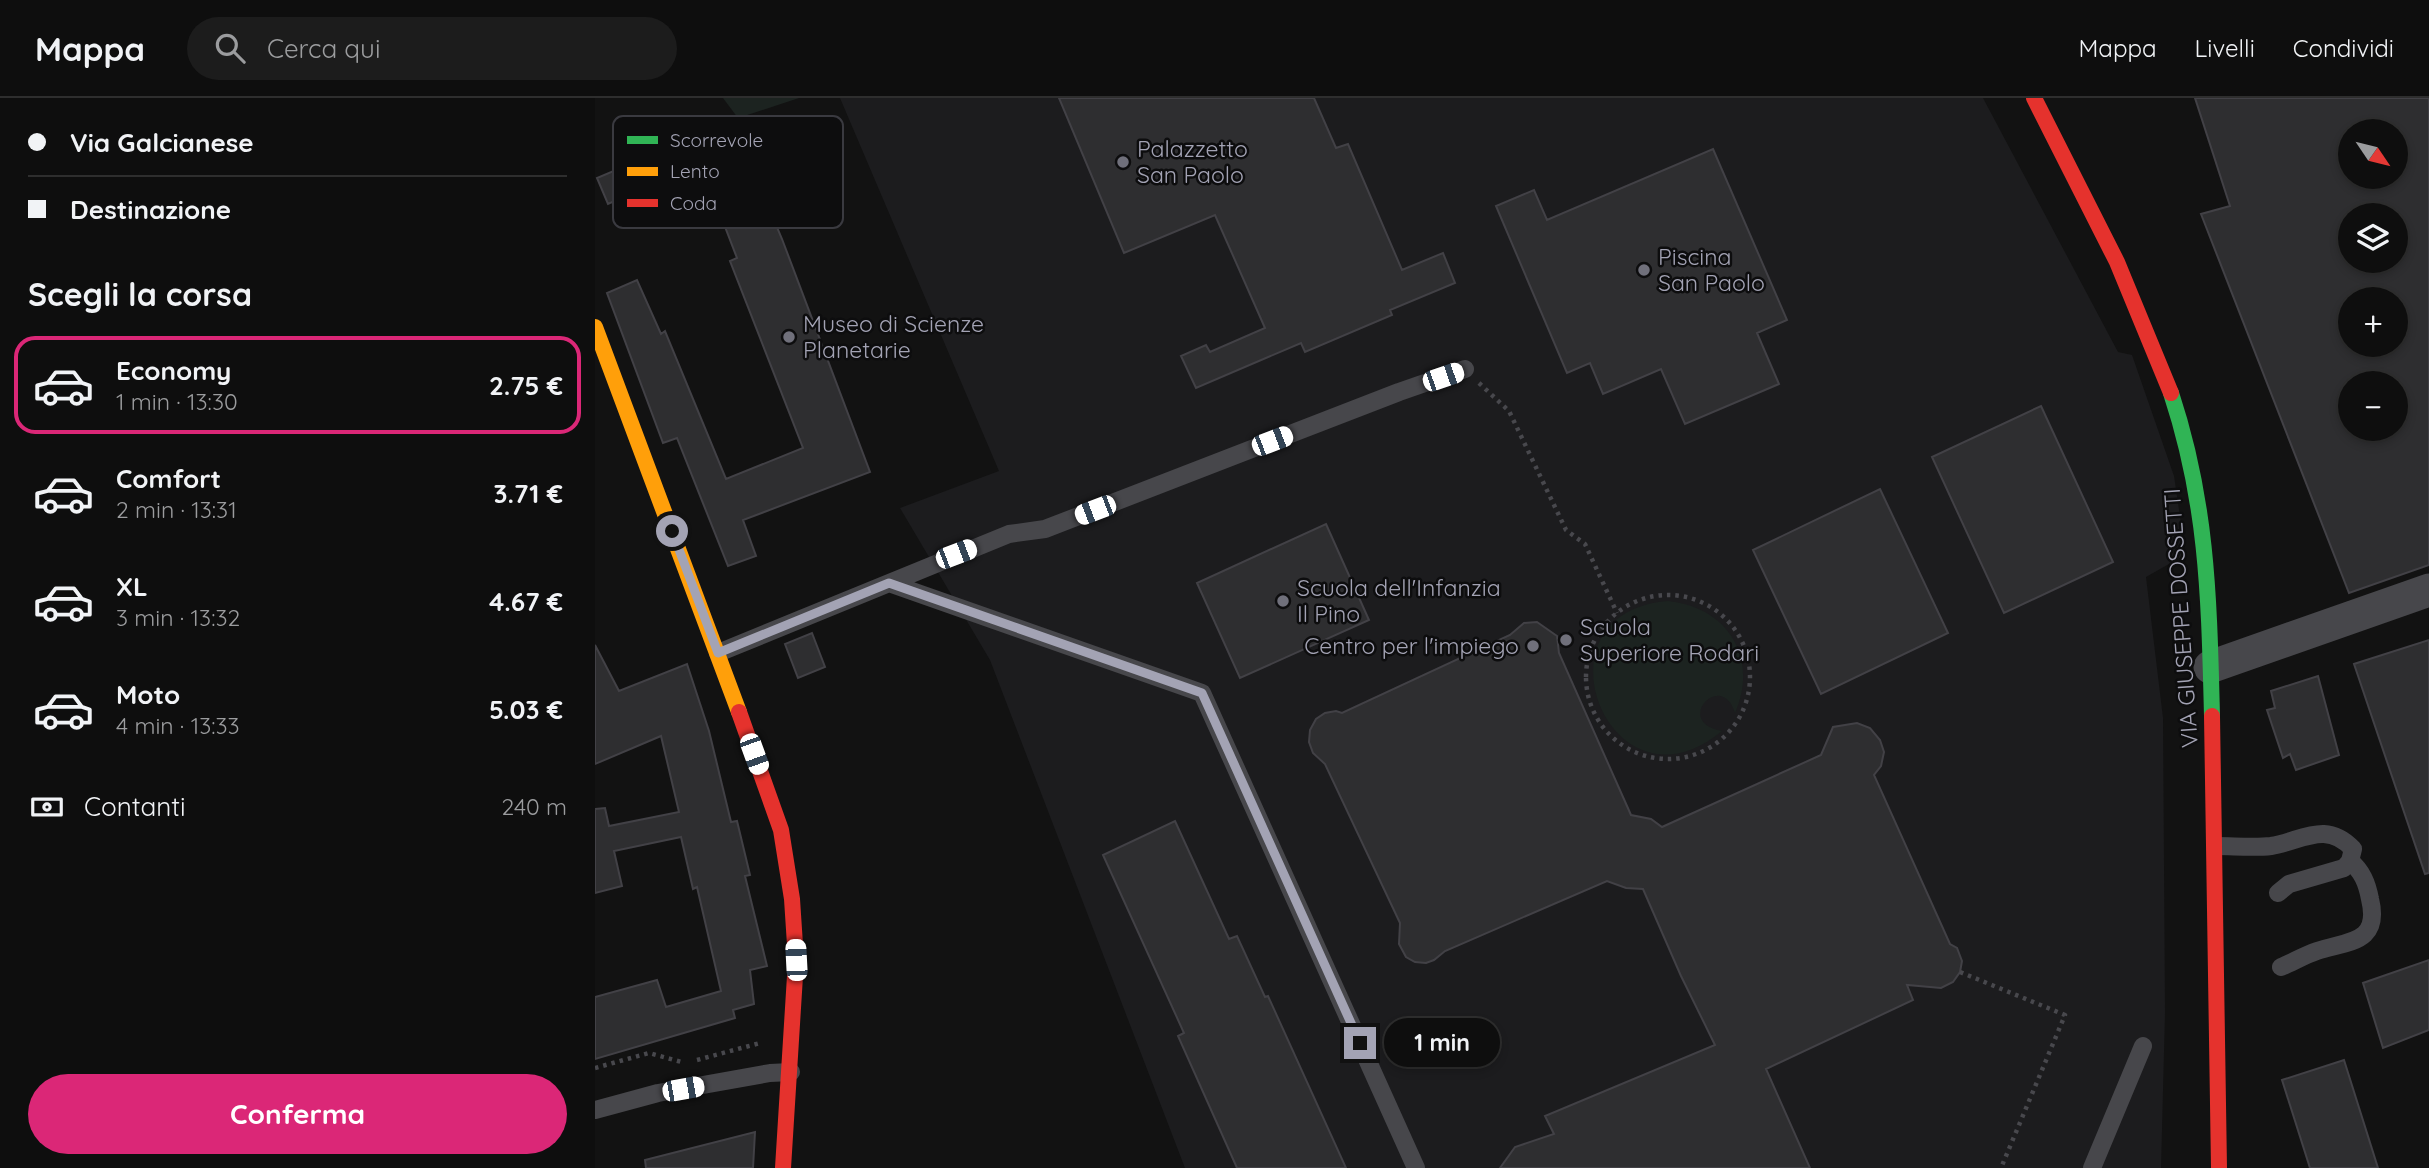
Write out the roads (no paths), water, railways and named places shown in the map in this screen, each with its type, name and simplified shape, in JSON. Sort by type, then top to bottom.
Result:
[{"type":"street","name":"VIA GIUSEPPE DOSSETTI","points":[[2034,98],[2134,301],[2184,432],[2200,513],[2210,667],[2216,846],[2219,1168]]},
{"type":"street","points":[[595,327],[718,653],[781,830],[792,899],[796,960],[783,1168]]},
{"type":"street","points":[[2210,667],[2429,590]]},
{"type":"lane","points":[[718,653],[1009,534],[1045,529],[1465,369]]},
{"type":"lane","points":[[889,583],[1202,693],[1416,1168]]},
{"type":"lane","points":[[2216,846],[2271,846],[2309,834],[2329,834],[2344,840],[2353,849],[2350,861],[2344,869],[2289,884],[2278,893]]},
{"type":"lane","points":[[2281,967],[2316,951],[2353,943],[2365,935],[2372,921],[2372,904],[2366,880],[2350,861]]},
{"type":"lane","points":[[2092,1168],[2143,1046]]},
{"type":"lane","points":[[595,1110],[658,1093],[770,1073],[791,1072]]},
{"type":"place","name":"Palazzetto San Paolo","points":[[1123,162]]},
{"type":"place","name":"Piscina San Paolo","points":[[1644,270]]},
{"type":"place","name":"Museo di Scienze Planetarie","points":[[789,337]]},
{"type":"place","name":"Scuola dell'Infanzia Il Pino","points":[[1283,601]]},
{"type":"place","name":"Scuola Superiore Rodari","points":[[1566,640]]},
{"type":"place","name":"Centro per l'impiego","points":[[1533,646]]}]
